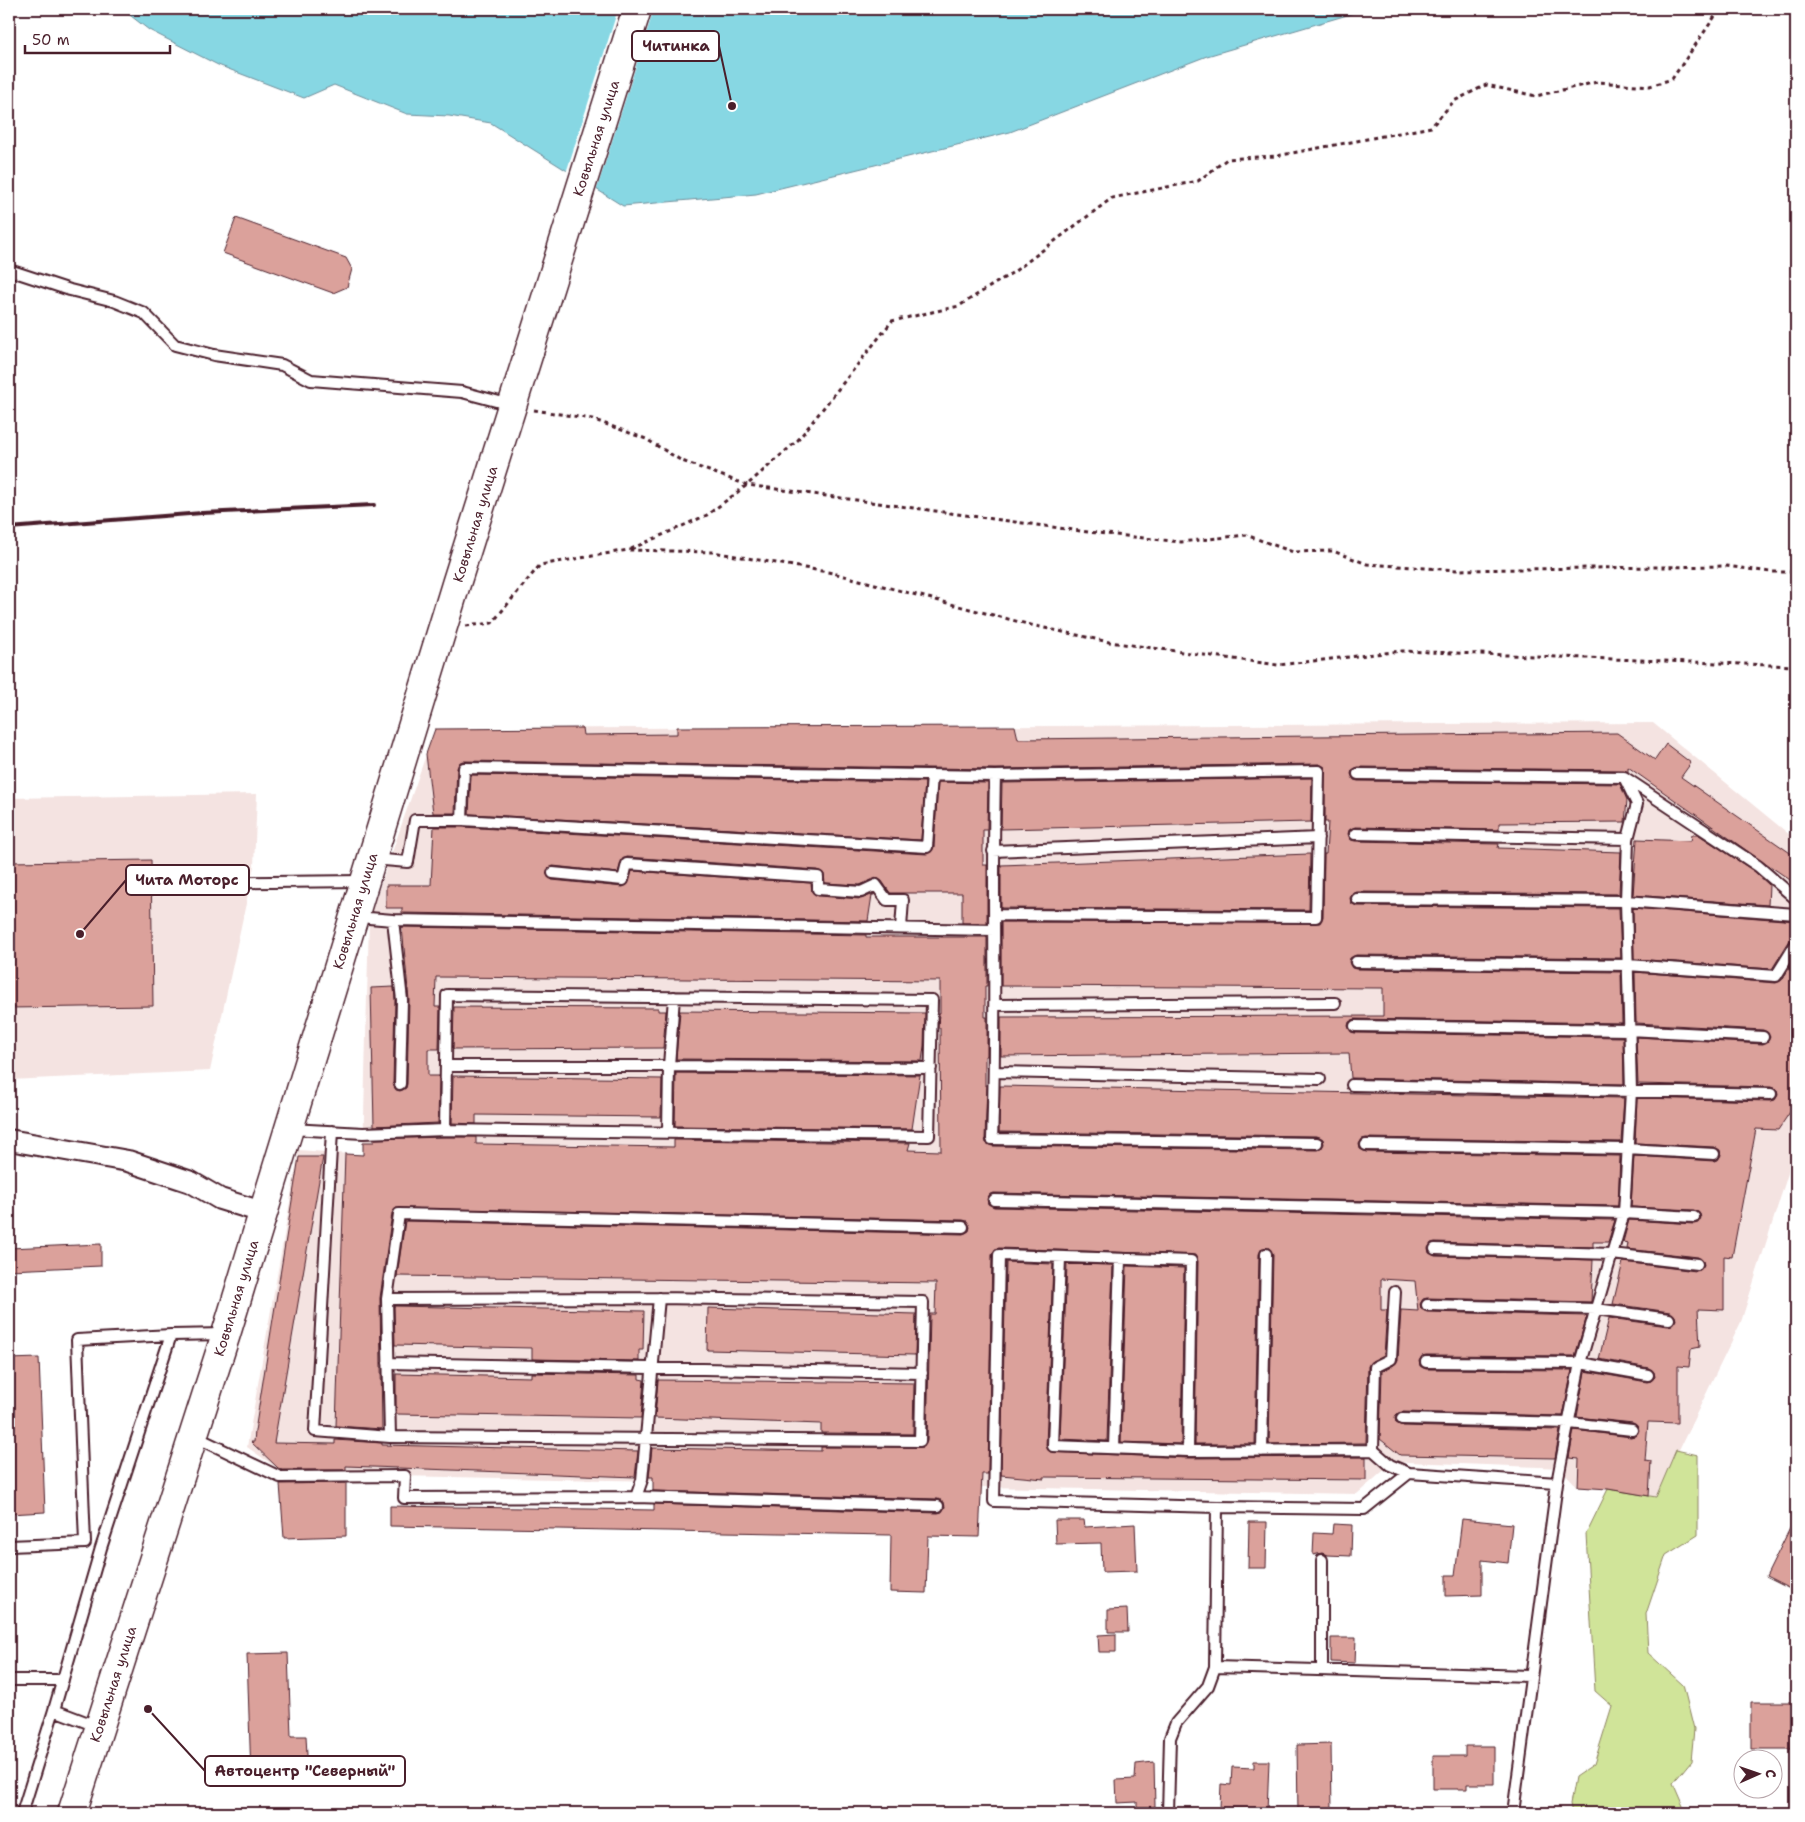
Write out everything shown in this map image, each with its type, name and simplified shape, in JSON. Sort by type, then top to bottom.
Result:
[{"type":"main road","name":"Ковыльная улица","points":[[72,1813],[226,1334],[564,236],[637,9]]},
{"type":"street","points":[[9,1140],[128,1161],[191,1182],[220,1199],[262,1212]]},
{"type":"lane","points":[[9,270],[70,290],[114,301],[144,313],[175,345],[214,355],[282,365],[311,380],[462,392],[512,406]]},
{"type":"lane","points":[[462,820],[464,768],[995,776],[1319,771],[1316,917],[994,915]]},
{"type":"lane","points":[[1358,774],[1624,777],[1758,866],[1796,899]]},
{"type":"lane","points":[[174,883],[368,870],[408,862],[415,820],[462,820],[927,847],[932,775]]},
{"type":"lane","points":[[995,776],[993,851],[995,1072],[992,1139],[1317,1143]]},
{"type":"lane","points":[[1513,1813],[1557,1483],[1580,1363],[1624,1213],[1631,1092],[1626,901],[1628,839],[1637,804],[1624,777]]},
{"type":"lane","points":[[1355,834],[1628,839]]},
{"type":"lane","points":[[993,851],[1318,838]]},
{"type":"lane","points":[[553,873],[623,880],[627,864],[818,877],[818,889],[861,892],[876,885],[887,900],[903,900],[901,928]]},
{"type":"lane","points":[[1357,899],[1626,901],[1796,914]]},
{"type":"lane","points":[[354,914],[369,918],[393,920],[994,930]]},
{"type":"lane","points":[[393,920],[402,1000],[400,1084]]},
{"type":"lane","points":[[1356,962],[1628,965],[1776,976],[1796,944]]},
{"type":"lane","points":[[288,1129],[363,1133],[445,1130],[929,1136],[932,1000],[447,995],[445,1130]]},
{"type":"lane","points":[[668,1132],[669,1066],[674,997]]},
{"type":"lane","points":[[994,1005],[1335,1003]]},
{"type":"lane","points":[[1355,1026],[1629,1030],[1763,1037]]},
{"type":"lane","points":[[446,1066],[931,1068]]},
{"type":"lane","points":[[995,1072],[1320,1079]]},
{"type":"lane","points":[[1352,1085],[1771,1094]]},
{"type":"lane","points":[[332,1131],[315,1431],[390,1438],[920,1441],[923,1302],[659,1298],[387,1299]]},
{"type":"lane","points":[[1366,1145],[1627,1149],[1714,1154]]},
{"type":"lane","points":[[994,1200],[1624,1213],[1694,1217]]},
{"type":"lane","points":[[390,1438],[387,1299],[399,1214],[963,1227]]},
{"type":"lane","points":[[1435,1249],[1612,1254],[1697,1264]]},
{"type":"lane","points":[[1262,1451],[1266,1254]]},
{"type":"lane","points":[[1188,1451],[1191,1261],[999,1255],[994,1501],[1364,1509],[1409,1473]]},
{"type":"lane","points":[[1060,1258],[1054,1446],[1188,1451],[1373,1450],[1390,1465],[1409,1473],[1557,1483]]},
{"type":"lane","points":[[1114,1448],[1120,1259]]},
{"type":"lane","points":[[1373,1450],[1375,1367],[1391,1359],[1395,1292]]},
{"type":"lane","points":[[636,1498],[642,1480],[659,1298]]},
{"type":"lane","points":[[1427,1305],[1596,1309],[1669,1319]]},
{"type":"lane","points":[[85,1543],[77,1340],[226,1334]]},
{"type":"lane","points":[[22,1813],[101,1548],[170,1335]]},
{"type":"lane","points":[[1426,1362],[1580,1363],[1648,1375]]},
{"type":"lane","points":[[388,1363],[922,1373]]},
{"type":"lane","points":[[1402,1419],[1570,1423],[1632,1430]]},
{"type":"lane","points":[[193,1436],[280,1477],[404,1476],[404,1498],[636,1498],[938,1506]]},
{"type":"lane","points":[[1168,1813],[1170,1738],[1176,1723],[1208,1686],[1215,1667],[1217,1507]]},
{"type":"lane","points":[[9,1546],[85,1543],[101,1548]]},
{"type":"lane","points":[[1322,1560],[1322,1670]]},
{"type":"lane","points":[[1215,1667],[1531,1676]]},
{"type":"lane","points":[[9,1680],[63,1680]]},
{"type":"lane","points":[[54,1710],[99,1728]]},
{"type":"path","points":[[628,550],[707,515],[747,485],[798,440],[892,322],[958,306],[1015,272],[1112,198],[1198,181],[1227,160],[1276,156],[1431,127],[1454,102],[1486,86],[1536,96],[1598,82],[1650,86],[1672,79],[1720,9]]},
{"type":"path","points":[[512,406],[592,419],[646,439],[682,461],[747,485],[1088,532],[1181,542],[1246,536],[1293,552],[1333,552],[1367,564],[1457,570],[1726,566],[1770,572],[1796,572]]},
{"type":"path","points":[[443,629],[492,623],[540,566],[628,550],[713,552],[833,573],[1031,625],[1109,642],[1278,664],[1402,651],[1796,666]]},
{"type":"shaded area","points":[[1653,723],[1796,840],[1796,1148],[1741,1322],[1656,1497],[1608,1489],[1578,1487],[1560,1468],[1407,1462],[1390,1465],[1357,1494],[286,1474],[247,1447],[299,1150],[363,1155],[369,918],[435,729]]},
{"type":"shaded area","points":[[257,794],[254,866],[210,1071],[9,1080],[9,798]]},
{"type":"green space","points":[[1676,1450],[1698,1455],[1698,1535],[1666,1555],[1646,1614],[1648,1653],[1683,1685],[1694,1729],[1691,1761],[1673,1783],[1686,1813],[1572,1813],[1570,1804],[1575,1777],[1594,1764],[1612,1706],[1595,1691],[1586,1534],[1608,1489],[1656,1497]]},
{"type":"water","points":[[122,9],[1368,9],[1207,56],[1010,132],[756,194],[623,206],[491,123],[449,116],[407,114],[334,85],[304,98],[218,65],[149,30]]},
{"type":"pier","points":[[618,9],[654,9],[596,192],[566,173]]},
{"type":"building","points":[[236,218],[346,258],[352,269],[347,287],[333,293],[223,253]]},
{"type":"building","points":[[1015,726],[1018,739],[1617,733],[1655,760],[1666,744],[1691,763],[1681,777],[1796,857],[1796,884],[1628,767],[1628,772],[1624,770],[1358,767],[1352,770],[1351,774],[1354,780],[1358,781],[1620,784],[1627,800],[1625,822],[1499,823],[1499,830],[1355,827],[1349,830],[1348,834],[1351,840],[1355,841],[1499,844],[1498,848],[1621,852],[1619,894],[1357,892],[1353,893],[1350,898],[1351,903],[1357,906],[1619,908],[1621,958],[1356,955],[1350,958],[1349,962],[1352,968],[1356,969],[1621,972],[1622,1023],[1355,1019],[1349,1022],[1348,1026],[1351,1032],[1355,1033],[1623,1037],[1624,1084],[1351,1078],[1349,1053],[1001,1056],[1001,1017],[1383,1016],[1383,988],[1001,986],[1001,922],[1320,923],[1323,917],[1324,854],[1326,854],[1328,822],[1325,822],[1325,767],[1319,764],[995,769],[464,761],[460,762],[457,768],[455,813],[433,813],[426,754],[435,729],[582,728],[583,735],[677,734],[677,727]]},
{"type":"building","points":[[471,775],[925,782],[921,840],[469,814]]},
{"type":"building","points":[[1312,778],[1311,822],[1001,829],[1002,783]]},
{"type":"building","points":[[938,782],[988,783],[987,830],[983,830],[983,865],[987,865],[987,923],[962,923],[962,893],[890,893],[882,881],[877,878],[860,885],[825,883],[824,874],[818,870],[627,857],[622,860],[618,873],[553,866],[548,869],[547,875],[552,880],[623,887],[628,884],[632,871],[811,883],[812,892],[818,896],[861,899],[874,894],[874,895],[872,895],[868,921],[402,913],[402,908],[386,908],[386,885],[431,885],[434,827],[462,827],[927,854],[934,847]]},
{"type":"building","points":[[1692,835],[1699,835],[1754,871],[1769,885],[1768,905],[1633,895],[1637,839],[1691,841]]},
{"type":"building","points":[[1310,854],[1309,910],[1001,908],[1001,865]]},
{"type":"building","points":[[151,860],[153,1006],[9,1008],[9,862]]},
{"type":"building","points":[[1633,908],[1796,921],[1796,937],[1790,940],[1772,969],[1634,959]]},
{"type":"building","points":[[402,927],[866,935],[866,937],[987,937],[987,986],[985,986],[987,1056],[985,1056],[985,1085],[987,1085],[985,1139],[986,1143],[992,1146],[1317,1150],[1321,1149],[1324,1144],[1323,1139],[1317,1136],[999,1132],[1000,1086],[1624,1098],[1621,1142],[1366,1138],[1362,1139],[1359,1144],[1360,1149],[1366,1152],[1620,1156],[1618,1206],[994,1193],[990,1194],[987,1199],[988,1204],[994,1207],[1615,1220],[1608,1242],[1593,1242],[1593,1247],[1435,1242],[1431,1243],[1428,1248],[1429,1253],[1435,1256],[1593,1260],[1591,1302],[1427,1298],[1423,1299],[1420,1304],[1421,1309],[1427,1312],[1587,1316],[1575,1356],[1426,1355],[1422,1356],[1419,1361],[1420,1366],[1426,1369],[1572,1370],[1563,1416],[1402,1412],[1398,1413],[1395,1418],[1396,1423],[1402,1426],[1560,1430],[1555,1458],[1400,1455],[1380,1439],[1382,1371],[1394,1365],[1398,1360],[1401,1310],[1418,1311],[1415,1281],[1381,1279],[1381,1310],[1387,1310],[1384,1355],[1372,1361],[1368,1366],[1366,1443],[1269,1444],[1273,1254],[1269,1248],[1262,1248],[1259,1254],[1255,1444],[1195,1444],[1198,1261],[1195,1255],[999,1248],[995,1249],[992,1255],[988,1474],[982,1474],[979,1537],[928,1536],[926,1593],[890,1592],[891,1535],[390,1526],[390,1506],[654,1510],[654,1504],[938,1513],[942,1512],[945,1507],[944,1502],[938,1499],[653,1491],[653,1477],[649,1477],[652,1448],[821,1451],[821,1447],[924,1447],[927,1441],[930,1314],[935,1314],[936,1283],[397,1276],[405,1221],[963,1234],[969,1231],[970,1227],[967,1221],[963,1220],[396,1208],[392,1213],[380,1298],[382,1429],[336,1426],[345,1154],[363,1155],[363,1142],[374,1142],[374,1139],[476,1137],[476,1144],[674,1147],[674,1140],[910,1143],[908,1150],[941,1151],[940,1028],[938,1028],[940,981],[436,977],[435,1007],[440,1007],[439,1049],[428,1049],[428,1076],[439,1076],[438,1123],[374,1126],[371,988],[394,987],[393,1084],[396,1090],[400,1091],[406,1088],[407,1084],[409,1000]]},
{"type":"building","points":[[1796,957],[1796,1103],[1778,1130],[1756,1129],[1732,1257],[1724,1256],[1724,1310],[1698,1309],[1700,1347],[1691,1349],[1689,1367],[1678,1366],[1678,1423],[1648,1422],[1645,1460],[1651,1461],[1649,1496],[1608,1489],[1578,1487],[1579,1459],[1569,1458],[1574,1430],[1631,1437],[1637,1434],[1639,1430],[1633,1423],[1577,1417],[1585,1371],[1647,1382],[1655,1377],[1654,1372],[1649,1368],[1599,1359],[1609,1318],[1668,1326],[1672,1325],[1676,1320],[1675,1316],[1670,1312],[1613,1304],[1623,1262],[1696,1271],[1700,1270],[1704,1265],[1703,1261],[1698,1257],[1627,1249],[1628,1243],[1623,1242],[1629,1220],[1694,1224],[1698,1223],[1701,1218],[1700,1214],[1694,1210],[1631,1207],[1634,1156],[1714,1161],[1718,1160],[1721,1155],[1720,1150],[1714,1147],[1635,1143],[1637,1098],[1771,1101],[1775,1100],[1778,1095],[1777,1090],[1771,1087],[1638,1084],[1636,1037],[1763,1044],[1770,1037],[1763,1030],[1636,1023],[1635,972],[1776,983],[1782,980]]},
{"type":"building","points":[[454,1007],[658,1008],[658,1011],[666,1011],[663,1048],[453,1049]]},
{"type":"building","points":[[680,1011],[925,1013],[922,1061],[676,1059]]},
{"type":"building","points":[[676,1073],[920,1075],[912,1129],[675,1126]]},
{"type":"building","points":[[453,1076],[662,1079],[661,1117],[476,1115],[476,1124],[452,1123]]},
{"type":"building","points":[[299,1157],[323,1157],[274,1443],[335,1444],[335,1440],[382,1443],[382,1445],[638,1451],[635,1477],[346,1466],[346,1470],[282,1470],[278,1468],[251,1442],[254,1442]]},
{"type":"building","points":[[101,1244],[101,1266],[9,1270],[9,1248]]},
{"type":"building","points":[[1006,1262],[1053,1264],[1046,1446],[1050,1452],[1188,1458],[1366,1457],[1366,1480],[1044,1477],[1044,1479],[1001,1475]]},
{"type":"building","points":[[1067,1264],[1113,1265],[1107,1441],[1060,1439]]},
{"type":"building","points":[[1127,1266],[1184,1268],[1181,1444],[1121,1442]]},
{"type":"building","points":[[394,1306],[644,1311],[643,1350],[639,1350],[639,1361],[532,1359],[532,1348],[395,1345]]},
{"type":"building","points":[[708,1308],[916,1314],[915,1355],[707,1350]]},
{"type":"building","points":[[39,1358],[45,1512],[9,1514],[9,1359]]},
{"type":"building","points":[[531,1373],[639,1375],[639,1379],[644,1380],[641,1418],[396,1414],[396,1374],[531,1377]]},
{"type":"building","points":[[658,1380],[914,1383],[913,1434],[821,1433],[821,1424],[655,1418]]},
{"type":"building","points":[[346,1483],[346,1536],[284,1538],[280,1484]]},
{"type":"building","points":[[1796,1516],[1796,1581],[1792,1590],[1766,1577]]},
{"type":"building","points":[[1462,1519],[1512,1524],[1508,1563],[1482,1560],[1482,1595],[1446,1596],[1446,1575],[1455,1575]]},
{"type":"building","points":[[1055,1520],[1084,1520],[1085,1527],[1135,1524],[1137,1571],[1102,1572],[1101,1543],[1056,1544]]},
{"type":"building","points":[[1249,1522],[1267,1522],[1266,1568],[1248,1568]]},
{"type":"building","points":[[1333,1524],[1352,1525],[1351,1556],[1322,1553],[1313,1555],[1314,1533],[1332,1534]]},
{"type":"building","points":[[1127,1609],[1128,1632],[1108,1632],[1108,1610]]},
{"type":"building","points":[[1116,1634],[1116,1652],[1099,1652],[1098,1635]]},
{"type":"building","points":[[1331,1638],[1356,1638],[1355,1663],[1331,1662]]},
{"type":"building","points":[[288,1653],[291,1736],[306,1736],[308,1774],[251,1776],[247,1654]]},
{"type":"building","points":[[1751,1702],[1796,1702],[1796,1749],[1751,1749]]},
{"type":"building","points":[[1331,1744],[1332,1813],[1298,1813],[1297,1745]]},
{"type":"building","points":[[1465,1746],[1494,1746],[1494,1784],[1467,1784],[1467,1789],[1433,1789],[1433,1756],[1465,1756]]},
{"type":"building","points":[[1254,1761],[1269,1761],[1267,1811],[1220,1808],[1221,1784],[1231,1785],[1232,1767],[1254,1768]]},
{"type":"building","points":[[1154,1762],[1155,1807],[1137,1807],[1137,1802],[1117,1803],[1116,1780],[1135,1779],[1136,1764]]},
{"type":"railway","points":[[9,528],[202,513],[374,505]]},
{"type":"place","name":"Читинка","points":[[732,106]]},
{"type":"place","name":"Чита Моторс","points":[[80,934]]},
{"type":"place","name":"Автоцентр \"Северный\"","points":[[148,1709]]}]
